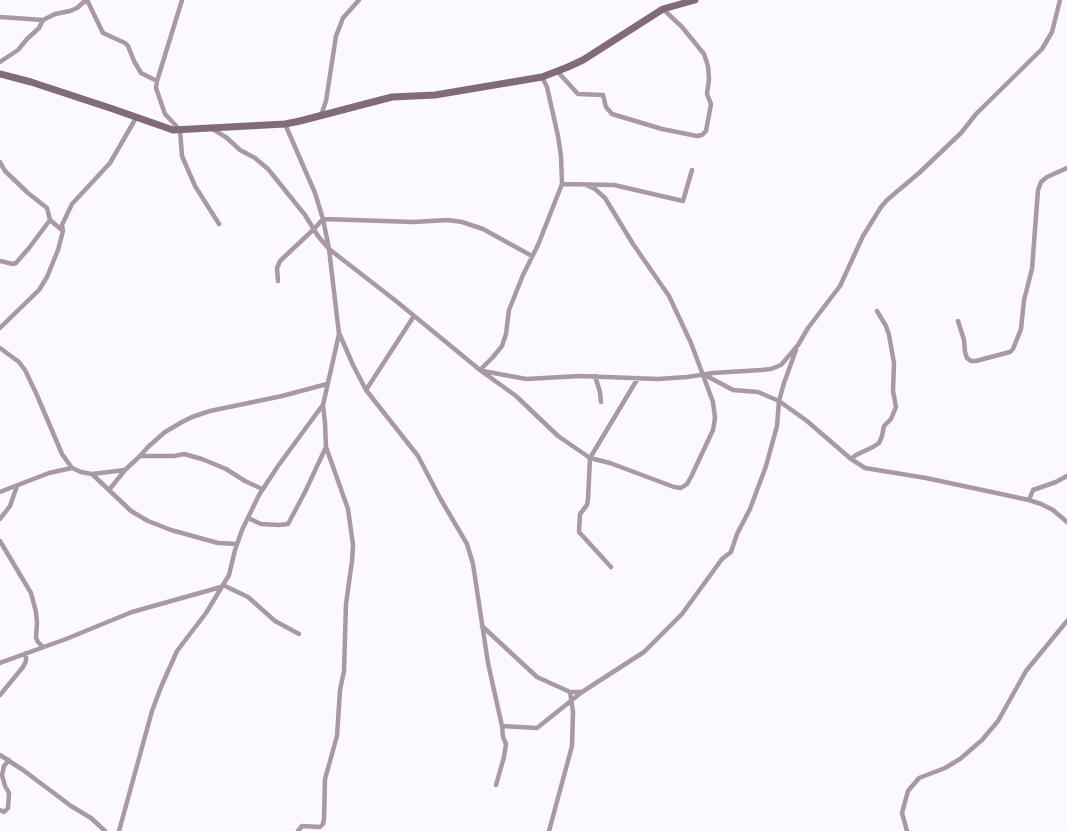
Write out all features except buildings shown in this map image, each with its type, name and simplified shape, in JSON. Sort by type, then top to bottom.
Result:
[{"type":"street","points":[[0,62],[18,50],[48,16],[70,11],[86,0],[103,33],[125,43],[141,73],[157,81]]},
{"type":"street","points":[[182,0],[156,88],[165,114],[180,130],[183,158],[198,192],[219,224]]},
{"type":"street","points":[[321,115],[326,101],[336,36],[344,18],[359,0]]},
{"type":"street","points":[[0,74],[31,82],[168,129],[285,124],[392,97],[435,95],[542,77],[583,60],[663,9],[695,0]]},
{"type":"street","points":[[502,726],[537,728],[582,692],[644,652],[682,614],[722,559],[731,552],[766,466],[777,426],[782,388],[807,328],[840,286],[863,236],[881,207],[961,133],[976,114],[1041,49],[1052,32],[1060,0]]},
{"type":"street","points":[[557,70],[578,94],[603,95],[606,107],[612,114],[662,129],[702,135],[706,131],[711,105],[707,94],[708,66],[704,54],[697,45],[663,9]]},
{"type":"street","points":[[0,17],[43,20]]},
{"type":"street","points":[[480,370],[502,346],[509,310],[562,184],[558,136],[547,87],[542,77]]},
{"type":"street","points":[[0,328],[39,290],[45,281],[63,231],[63,223],[72,204],[114,158],[136,118]]},
{"type":"street","points":[[285,124],[311,182],[323,219],[329,249],[339,334],[366,390],[418,456],[467,544],[473,564],[488,663],[506,750],[496,785]]},
{"type":"street","points":[[210,128],[224,135],[240,150],[255,158],[268,169],[305,214],[329,249],[480,370],[516,396],[558,436],[590,458],[681,488],[687,484],[713,430],[715,418],[713,402],[688,336],[669,296],[605,198],[595,189],[585,185]]},
{"type":"street","points":[[0,162],[4,171],[47,208],[50,220],[63,231]]},
{"type":"street","points":[[958,321],[965,352],[971,361],[1010,352],[1021,329],[1024,300],[1032,269],[1038,190],[1041,182],[1047,177],[1067,168]]},
{"type":"street","points":[[562,184],[614,186],[683,201],[692,170]]},
{"type":"street","points":[[278,281],[278,264],[323,219],[414,222],[448,219],[483,229],[532,256]]},
{"type":"street","points":[[0,261],[16,263],[50,220]]},
{"type":"street","points":[[851,459],[879,443],[884,426],[891,419],[896,407],[893,391],[894,363],[889,335],[877,311]]},
{"type":"street","points":[[366,390],[414,316]]},
{"type":"street","points":[[298,831],[302,826],[320,827],[323,824],[325,779],[338,729],[340,690],[345,665],[347,593],[353,545],[348,509],[326,447],[323,405],[339,334]]},
{"type":"street","points":[[480,370],[526,379],[595,376],[687,377],[771,369],[781,365],[798,345]]},
{"type":"street","points":[[0,348],[25,370],[62,454],[72,468],[92,474],[125,470]]},
{"type":"street","points":[[703,374],[733,390],[758,392],[779,401],[865,468],[926,478],[1029,500],[1053,510],[1067,522]]},
{"type":"street","points":[[595,376],[601,402]]},
{"type":"street","points":[[611,567],[579,532],[580,514],[587,505],[590,458],[638,378]]},
{"type":"street","points":[[109,490],[148,447],[182,422],[210,411],[327,384]]},
{"type":"street","points":[[119,831],[151,715],[179,648],[195,628],[230,572],[237,544],[262,489],[323,405]]},
{"type":"street","points":[[248,518],[261,524],[288,524],[326,447]]},
{"type":"street","points":[[140,456],[184,454],[226,469],[262,489]]},
{"type":"street","points":[[0,492],[49,473],[72,468]]},
{"type":"street","points":[[92,474],[131,511],[152,523],[218,543],[237,544]]},
{"type":"street","points":[[1029,500],[1033,490],[1067,476]]},
{"type":"street","points":[[0,519],[10,506],[17,486]]},
{"type":"street","points":[[0,541],[31,593],[36,612],[36,638],[43,647]]},
{"type":"street","points":[[0,663],[147,607],[222,586],[248,597],[275,621],[299,634]]},
{"type":"street","points":[[908,831],[902,813],[908,791],[919,778],[945,768],[960,759],[982,740],[998,721],[1026,671],[1067,621]]},
{"type":"street","points":[[482,626],[537,677],[570,692],[582,692]]},
{"type":"street","points":[[0,695],[27,661],[26,653]]},
{"type":"street","points":[[549,831],[572,746],[570,692]]},
{"type":"street","points":[[0,755],[71,806],[92,818],[105,831]]},
{"type":"street","points":[[0,810],[5,812],[8,808],[9,793],[2,775],[4,766],[9,760]]}]
